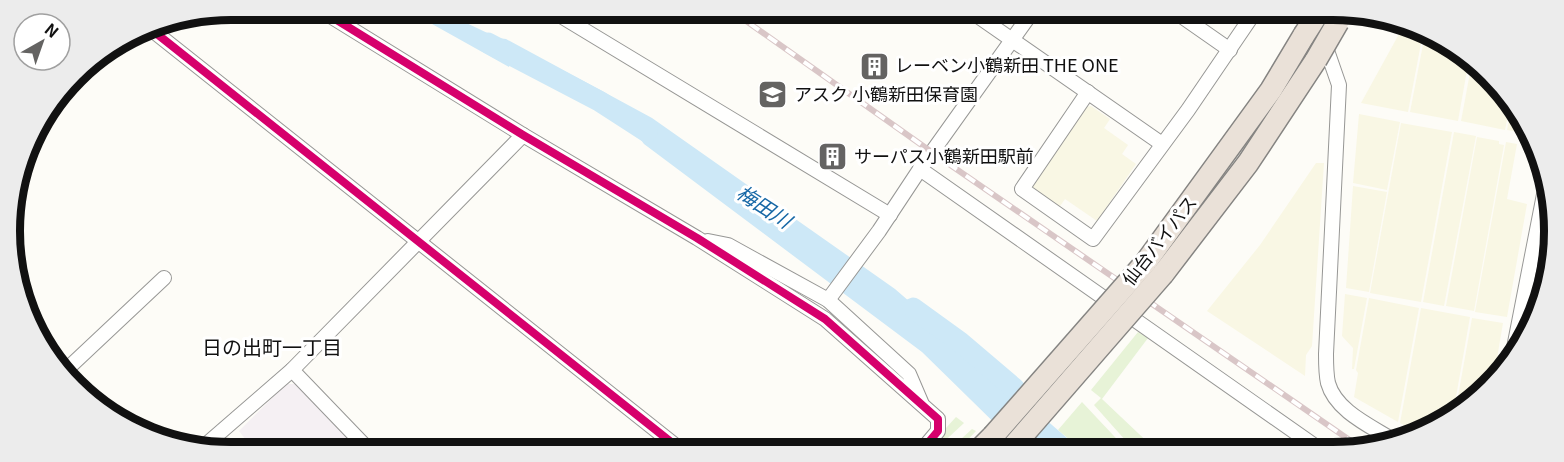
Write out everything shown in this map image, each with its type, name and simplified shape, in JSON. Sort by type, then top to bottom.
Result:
[{"type":"highway","name":"仙台バイパス","points":[[1016,442],[1154,268],[1272,90],[1304,35],[1327,20]]},
{"type":"highway","name":"仙台バイパス","points":[[987,442],[1154,268],[1248,163],[1316,60],[1331,20]]},
{"type":"street","points":[[336,20],[697,238],[825,319],[938,419],[938,431],[929,442]]},
{"type":"street","points":[[568,20],[890,215]]},
{"type":"street","points":[[983,20],[1162,144]]},
{"type":"street","points":[[831,297],[1026,20]]},
{"type":"street","points":[[1187,20],[1230,50]]},
{"type":"street","points":[[1088,92],[1022,189],[1093,239],[1249,20]]},
{"type":"street","points":[[1316,20],[1339,85],[1326,354],[1329,385],[1335,398],[1345,409],[1386,435]]},
{"type":"street","points":[[156,34],[671,442]]},
{"type":"street","points":[[210,441],[292,370],[523,135]]},
{"type":"street","points":[[920,169],[1309,442]]},
{"type":"street","points":[[1516,337],[1543,201]]},
{"type":"street","points":[[697,238],[728,245],[831,297],[909,374],[922,405]]},
{"type":"street","points":[[69,367],[164,278]]},
{"type":"street","points":[[292,370],[361,442]]},
{"type":"shaded area","points":[[1401,31],[1422,39],[1408,112],[1361,103]]},
{"type":"shaded area","points":[[1424,40],[1451,55],[1467,68],[1458,121],[1410,112]]},
{"type":"shaded area","points":[[1470,71],[1483,81],[1509,112],[1505,130],[1461,121]]},
{"type":"shaded area","points":[[1091,106],[1110,119],[1104,128],[1128,145],[1122,154],[1136,164],[1097,221],[1065,199],[1058,209],[1033,191],[1033,182],[1085,107]]},
{"type":"shaded area","points":[[1359,114],[1400,122],[1387,190],[1353,183]]},
{"type":"shaded area","points":[[1510,114],[1520,133],[1507,130]]},
{"type":"shaded area","points":[[1401,123],[1452,132],[1421,302],[1370,293]]},
{"type":"shaded area","points":[[1454,132],[1476,136],[1444,306],[1423,302]]},
{"type":"shaded area","points":[[1477,137],[1499,141],[1499,144],[1504,145],[1474,311],[1446,306]]},
{"type":"shaded area","points":[[1506,142],[1517,144],[1507,199],[1527,204],[1507,317],[1475,312]]},
{"type":"shaded area","points":[[1316,163],[1324,163],[1312,346],[1306,355],[1305,376],[1207,311],[1260,245]]},
{"type":"shaded area","points":[[1353,186],[1387,192],[1369,292],[1346,288]]},
{"type":"shaded area","points":[[1345,294],[1367,298],[1354,369],[1352,369],[1353,348],[1342,336]]},
{"type":"shaded area","points":[[1369,298],[1419,308],[1398,422],[1354,397],[1358,373],[1356,370]]},
{"type":"shaded area","points":[[1421,308],[1470,317],[1455,404],[1415,425],[1408,424],[1406,426],[1400,423]]},
{"type":"shaded area","points":[[1472,318],[1503,323],[1496,366],[1483,381],[1457,403]]},
{"type":"shaded area","points":[[286,384],[295,384],[351,442],[248,442],[239,431]]},
{"type":"green space","points":[[1138,332],[1148,338],[1102,399],[1147,442],[1127,442],[1094,405],[1101,398],[1091,390]]},
{"type":"green space","points":[[1082,402],[1120,442],[1072,442],[1058,430]]},
{"type":"green space","points":[[956,417],[964,423],[944,442],[933,442]]},
{"type":"green space","points":[[972,429],[976,431],[966,442],[958,442]]},
{"type":"water","points":[[425,20],[460,20],[498,38],[506,39],[652,118],[895,289],[1072,442],[1014,442],[922,352],[644,144],[615,106],[514,49],[509,67]]},
{"type":"waterway","name":"梅田川","points":[[488,43],[599,101],[647,132]]},
{"type":"waterway","name":"梅田川","points":[[913,308],[960,342],[1014,388],[1035,415]]},
{"type":"railway","points":[[745,20],[933,153],[1352,442]]},
{"type":"cycle path","points":[[337,20],[523,135],[697,238],[825,319],[938,419],[938,431],[929,442]]},
{"type":"cycle path","points":[[156,34],[671,442]]},
{"type":"place","name":"レーベン小鶴新田 THE ONE","points":[[874,66]]},
{"type":"place","name":"アスク 小鶴新田保育園","points":[[773,95]]},
{"type":"place","name":"サーパス小鶴新田駅前","points":[[833,157]]},
{"type":"district","name":"日の出町一丁目","points":[[272,348]]}]
